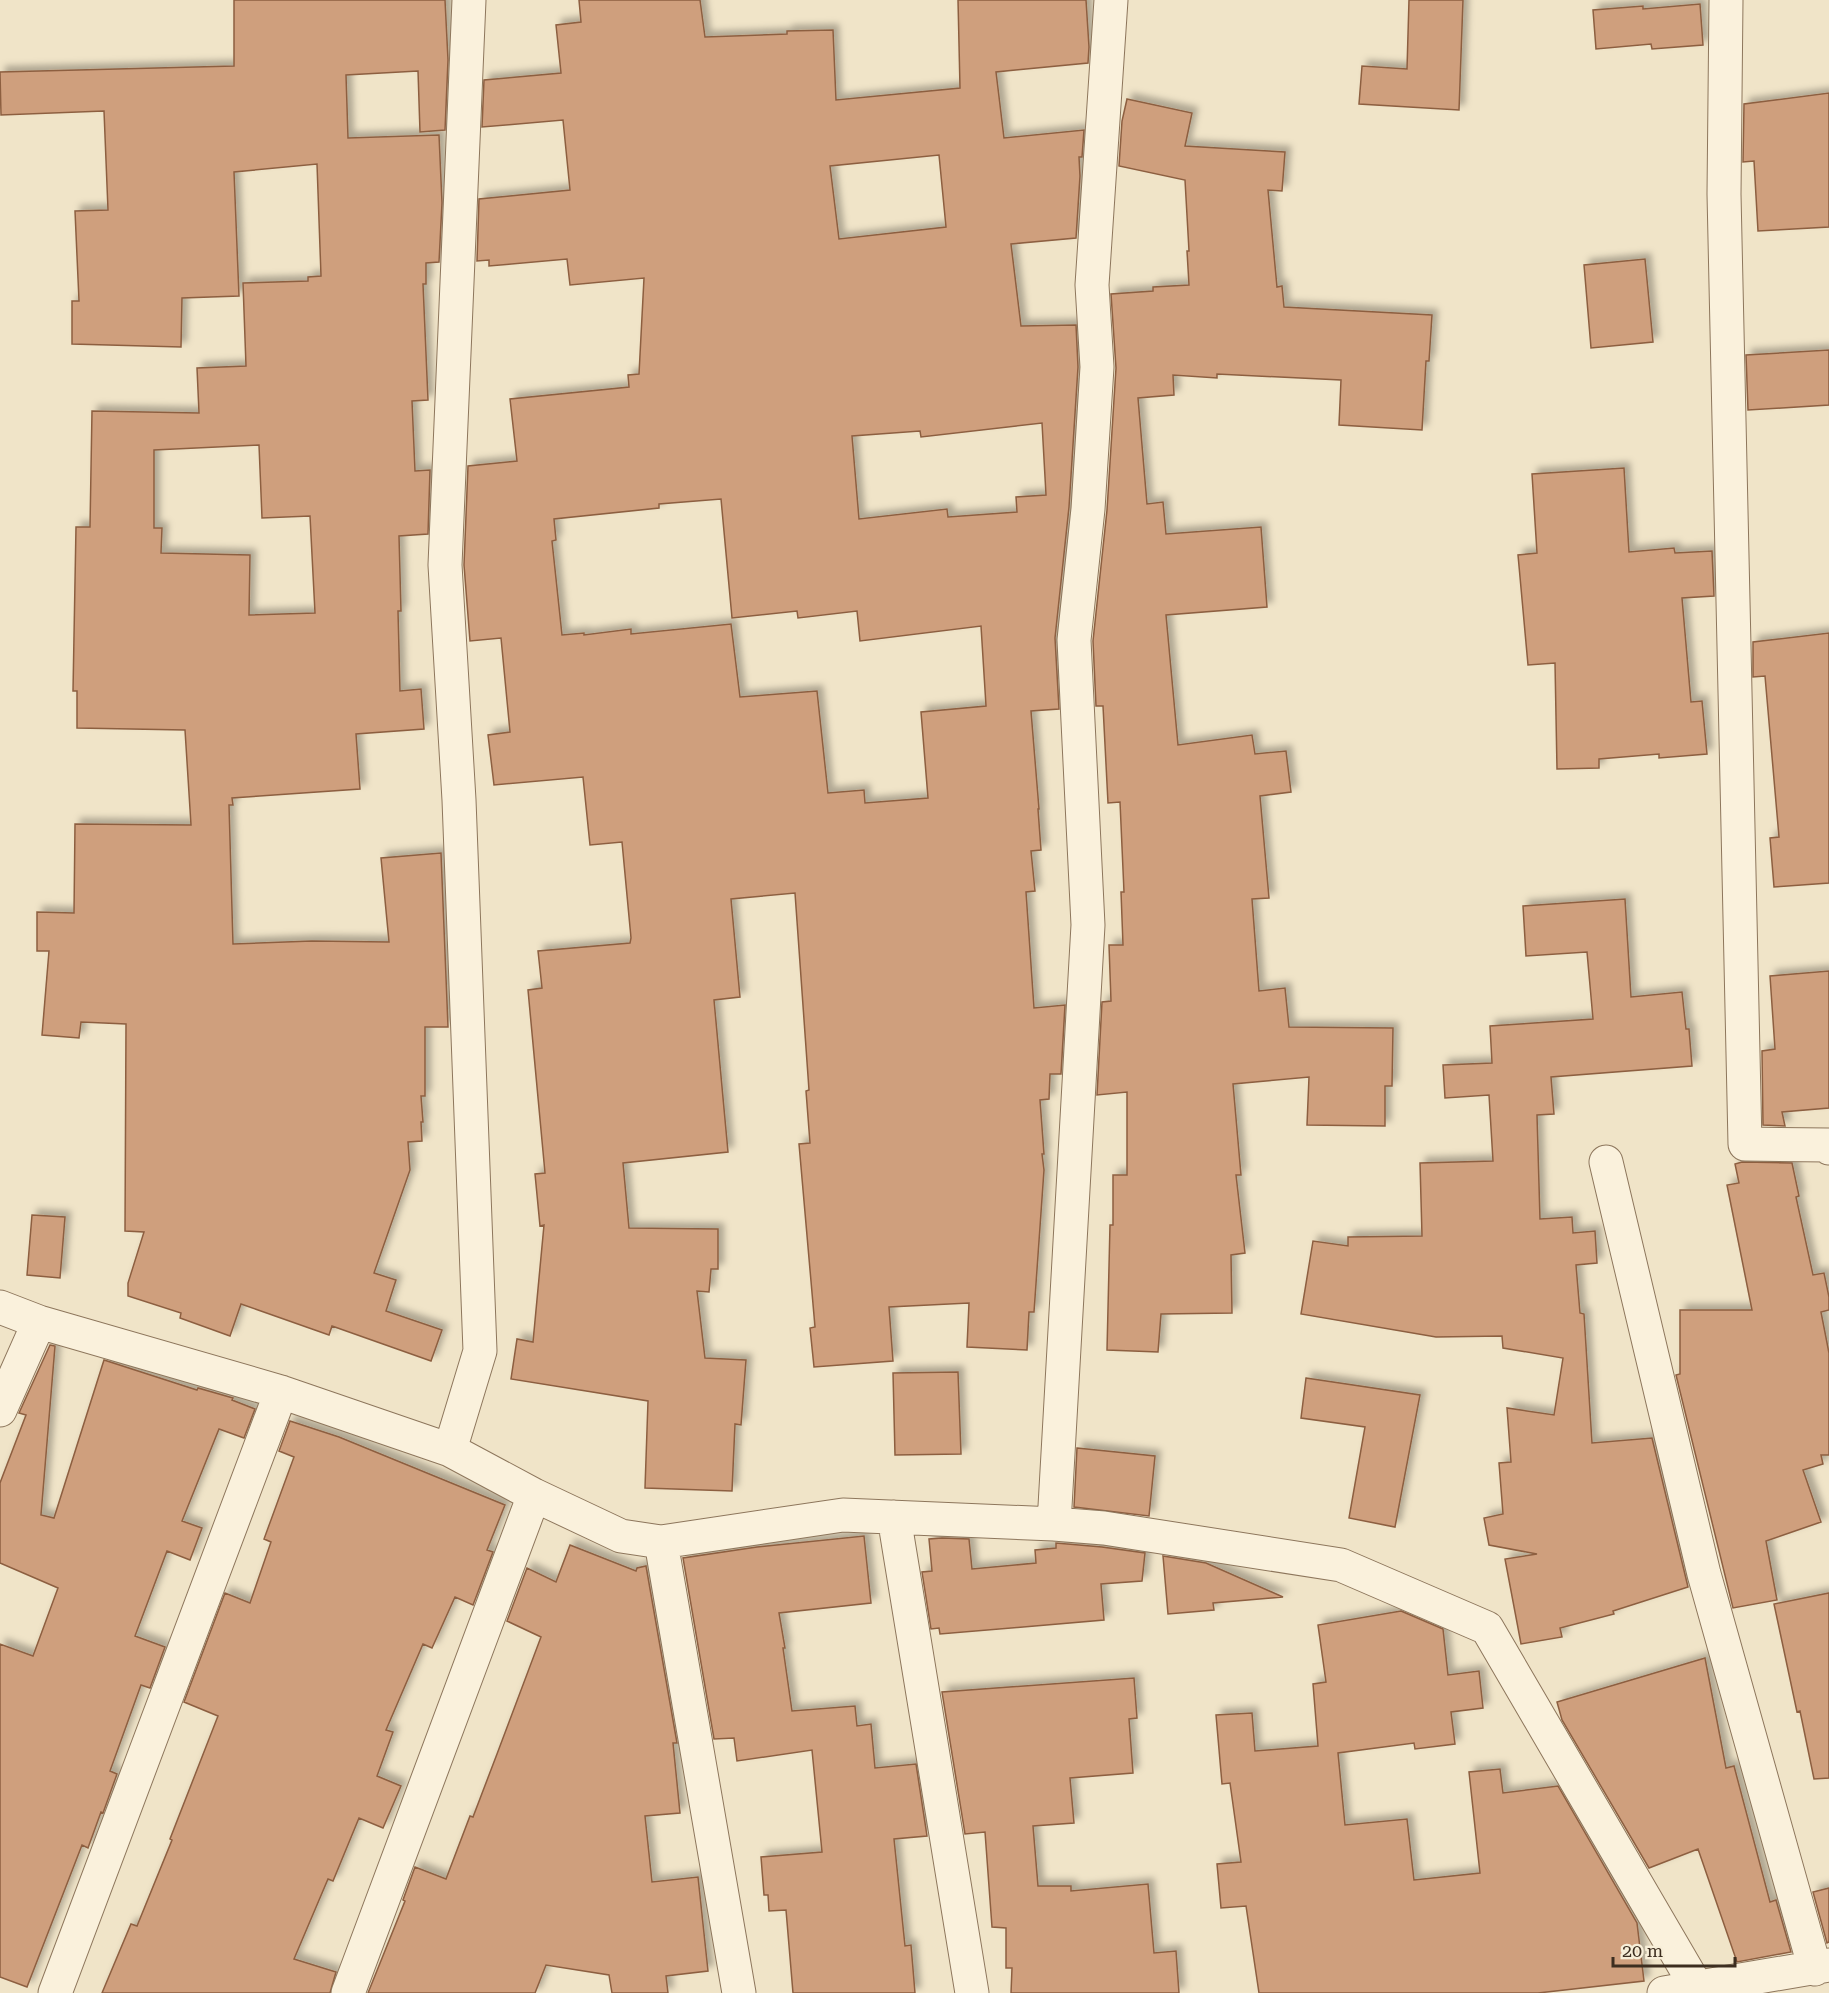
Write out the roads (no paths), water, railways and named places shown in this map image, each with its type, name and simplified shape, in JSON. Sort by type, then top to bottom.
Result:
[{"type":"street","points":[[450,1450],[480,1351],[459,800],[445,565],[469,0]]},
{"type":"street","points":[[1054,1524],[1088,925],[1074,640],[1088,509],[1097,367],[1092,285],[1111,0]]},
{"type":"street","points":[[1726,0],[1724,194],[1745,1144],[1828,1145],[1829,1148]]},
{"type":"street","points":[[1606,1161],[1704,1574],[1822,1967],[1664,1993]]},
{"type":"street","points":[[0,1307],[39,1322],[281,1392],[450,1450],[534,1495],[621,1536],[661,1542],[843,1515],[894,1517],[1104,1528],[1341,1565],[1487,1628],[1696,1986]]},
{"type":"street","points":[[0,1410],[39,1322]]},
{"type":"street","points":[[55,1993],[281,1392]]},
{"type":"street","points":[[348,1993],[534,1495]]},
{"type":"street","points":[[894,1517],[972,1993]]},
{"type":"street","points":[[661,1542],[739,1993]]}]
